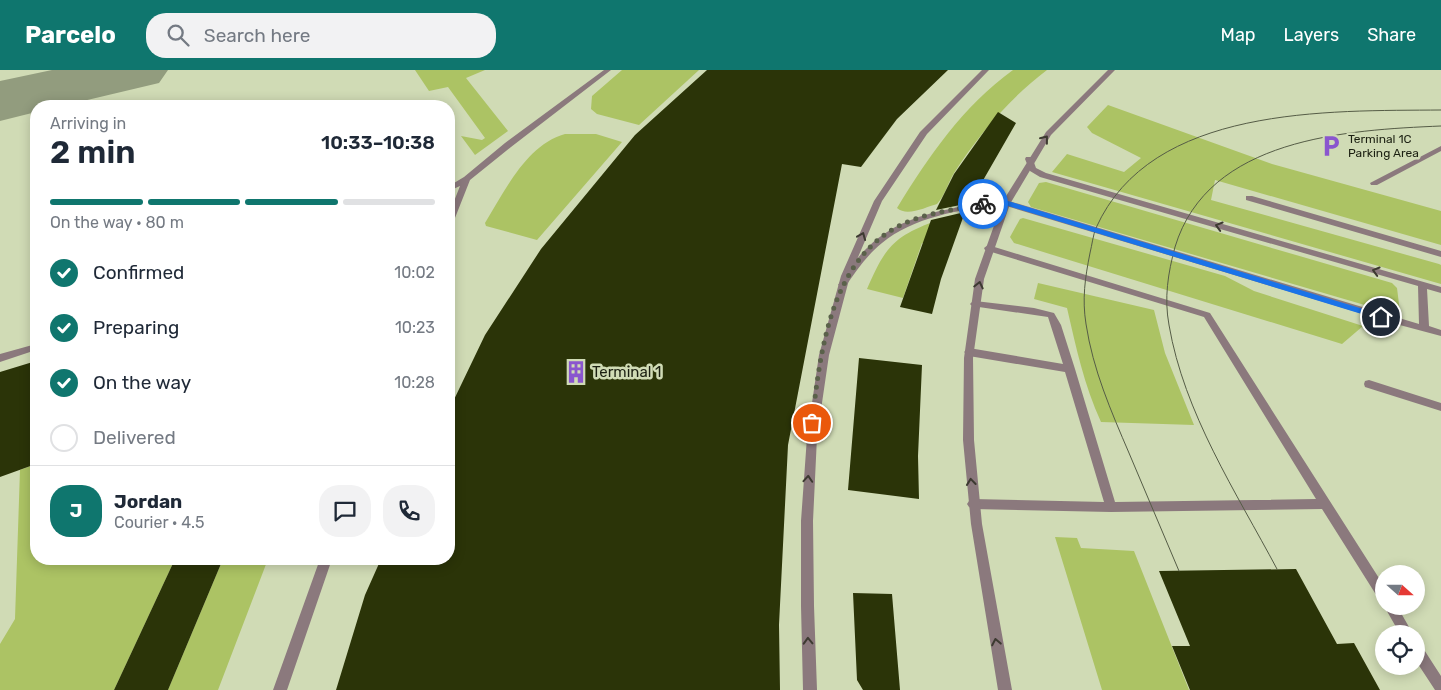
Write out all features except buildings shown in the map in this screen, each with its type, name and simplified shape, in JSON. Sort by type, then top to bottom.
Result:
[{"type":"street","points":[[455,186],[467,179],[508,145],[608,70]]},
{"type":"street","points":[[810,690],[805,566],[812,423],[820,370],[842,286],[866,227],[904,156],[930,123],[956,95],[986,70]]},
{"type":"street","points":[[1005,690],[973,504],[969,462],[966,400],[975,304],[988,248],[1006,203],[1029,159],[1052,130],[1094,84],[1112,70]]},
{"type":"street","points":[[1374,183],[1441,148]]},
{"type":"street","points":[[1029,159],[1033,169],[1043,175],[1441,290]]},
{"type":"street","points":[[455,208],[467,179]]},
{"type":"street","points":[[1249,198],[1441,254]]},
{"type":"street","points":[[842,286],[858,260],[875,242],[896,228],[936,212],[993,203],[1006,203],[1441,333]]},
{"type":"street","points":[[988,248],[1207,316],[1375,583]]},
{"type":"street","points":[[1422,285],[1424,328]]},
{"type":"street","points":[[975,304],[1034,311],[1051,316],[1056,325],[1112,508]]},
{"type":"street","points":[[0,358],[30,348]]},
{"type":"street","points":[[969,352],[1070,370]]},
{"type":"street","points":[[1369,384],[1441,407]]},
{"type":"street","points":[[973,504],[1112,508],[1325,504]]},
{"type":"street","points":[[280,690],[324,565]]},
{"type":"street","points":[[1425,663],[1441,688]]},
{"type":"green space","points":[[415,70],[485,70],[466,78],[508,131],[475,155],[461,136],[482,140],[485,138],[448,87],[429,91]]},
{"type":"green space","points":[[622,70],[699,70],[639,125],[597,114],[591,109],[592,96]]},
{"type":"green space","points":[[1013,70],[1047,70],[1008,104],[984,131],[954,173],[937,204],[906,212],[897,208],[948,133],[978,99]]},
{"type":"green space","points":[[1108,105],[1272,164],[1441,211],[1441,245],[1215,180],[1211,200],[1439,264],[1441,265],[1441,284],[1052,172],[1067,154],[1124,172],[1141,158],[1092,133],[1087,127]]},
{"type":"green space","points":[[565,134],[596,134],[622,142],[537,240],[486,226],[485,223],[500,197],[528,159],[539,148]]},
{"type":"green space","points":[[1046,182],[1392,283],[1397,288],[1400,312],[1392,313],[1031,207],[1028,202],[1039,183]]},
{"type":"green space","points":[[1023,218],[1225,276],[1254,291],[1363,326],[1342,344],[1014,243],[1010,237],[1020,219]]},
{"type":"green space","points":[[933,222],[934,246],[922,243],[903,298],[867,289],[879,264],[891,246],[908,233]]},
{"type":"green space","points":[[1038,283],[1154,310],[1165,353],[1194,425],[1101,422],[1085,380],[1067,308],[1034,299]]},
{"type":"green space","points":[[30,466],[30,565],[172,565],[114,690],[0,690],[0,644],[15,619],[20,470]]},
{"type":"green space","points":[[1055,537],[1077,538],[1081,548],[1134,551],[1189,690],[1102,690]]},
{"type":"green space","points":[[220,565],[266,565],[218,690],[168,690]]},
{"type":"taxiway","points":[[0,101],[137,70]]},
{"type":"tram line","points":[[1179,571],[1109,406],[1093,358],[1086,324],[1084,297],[1096,228],[1122,188],[1157,158],[1200,137],[1247,123],[1297,115],[1396,110],[1441,110]]},
{"type":"tram line","points":[[1277,569],[1213,451],[1186,389],[1176,358],[1167,305],[1170,266],[1175,247],[1192,211],[1217,183],[1249,162],[1285,147],[1324,137],[1364,131],[1441,126]]},
{"type":"way so far","points":[[812,423],[818,378],[830,327],[842,286],[858,260],[875,242],[896,228],[936,212],[983,204]]},
{"type":"place","name":"Terminal 1C Parking Area","points":[[1331,146]]},
{"type":"place","name":"Terminal 1","points":[[576,372]]},
{"type":"route","points":[[983,204],[1006,203],[1381,317]]}]
